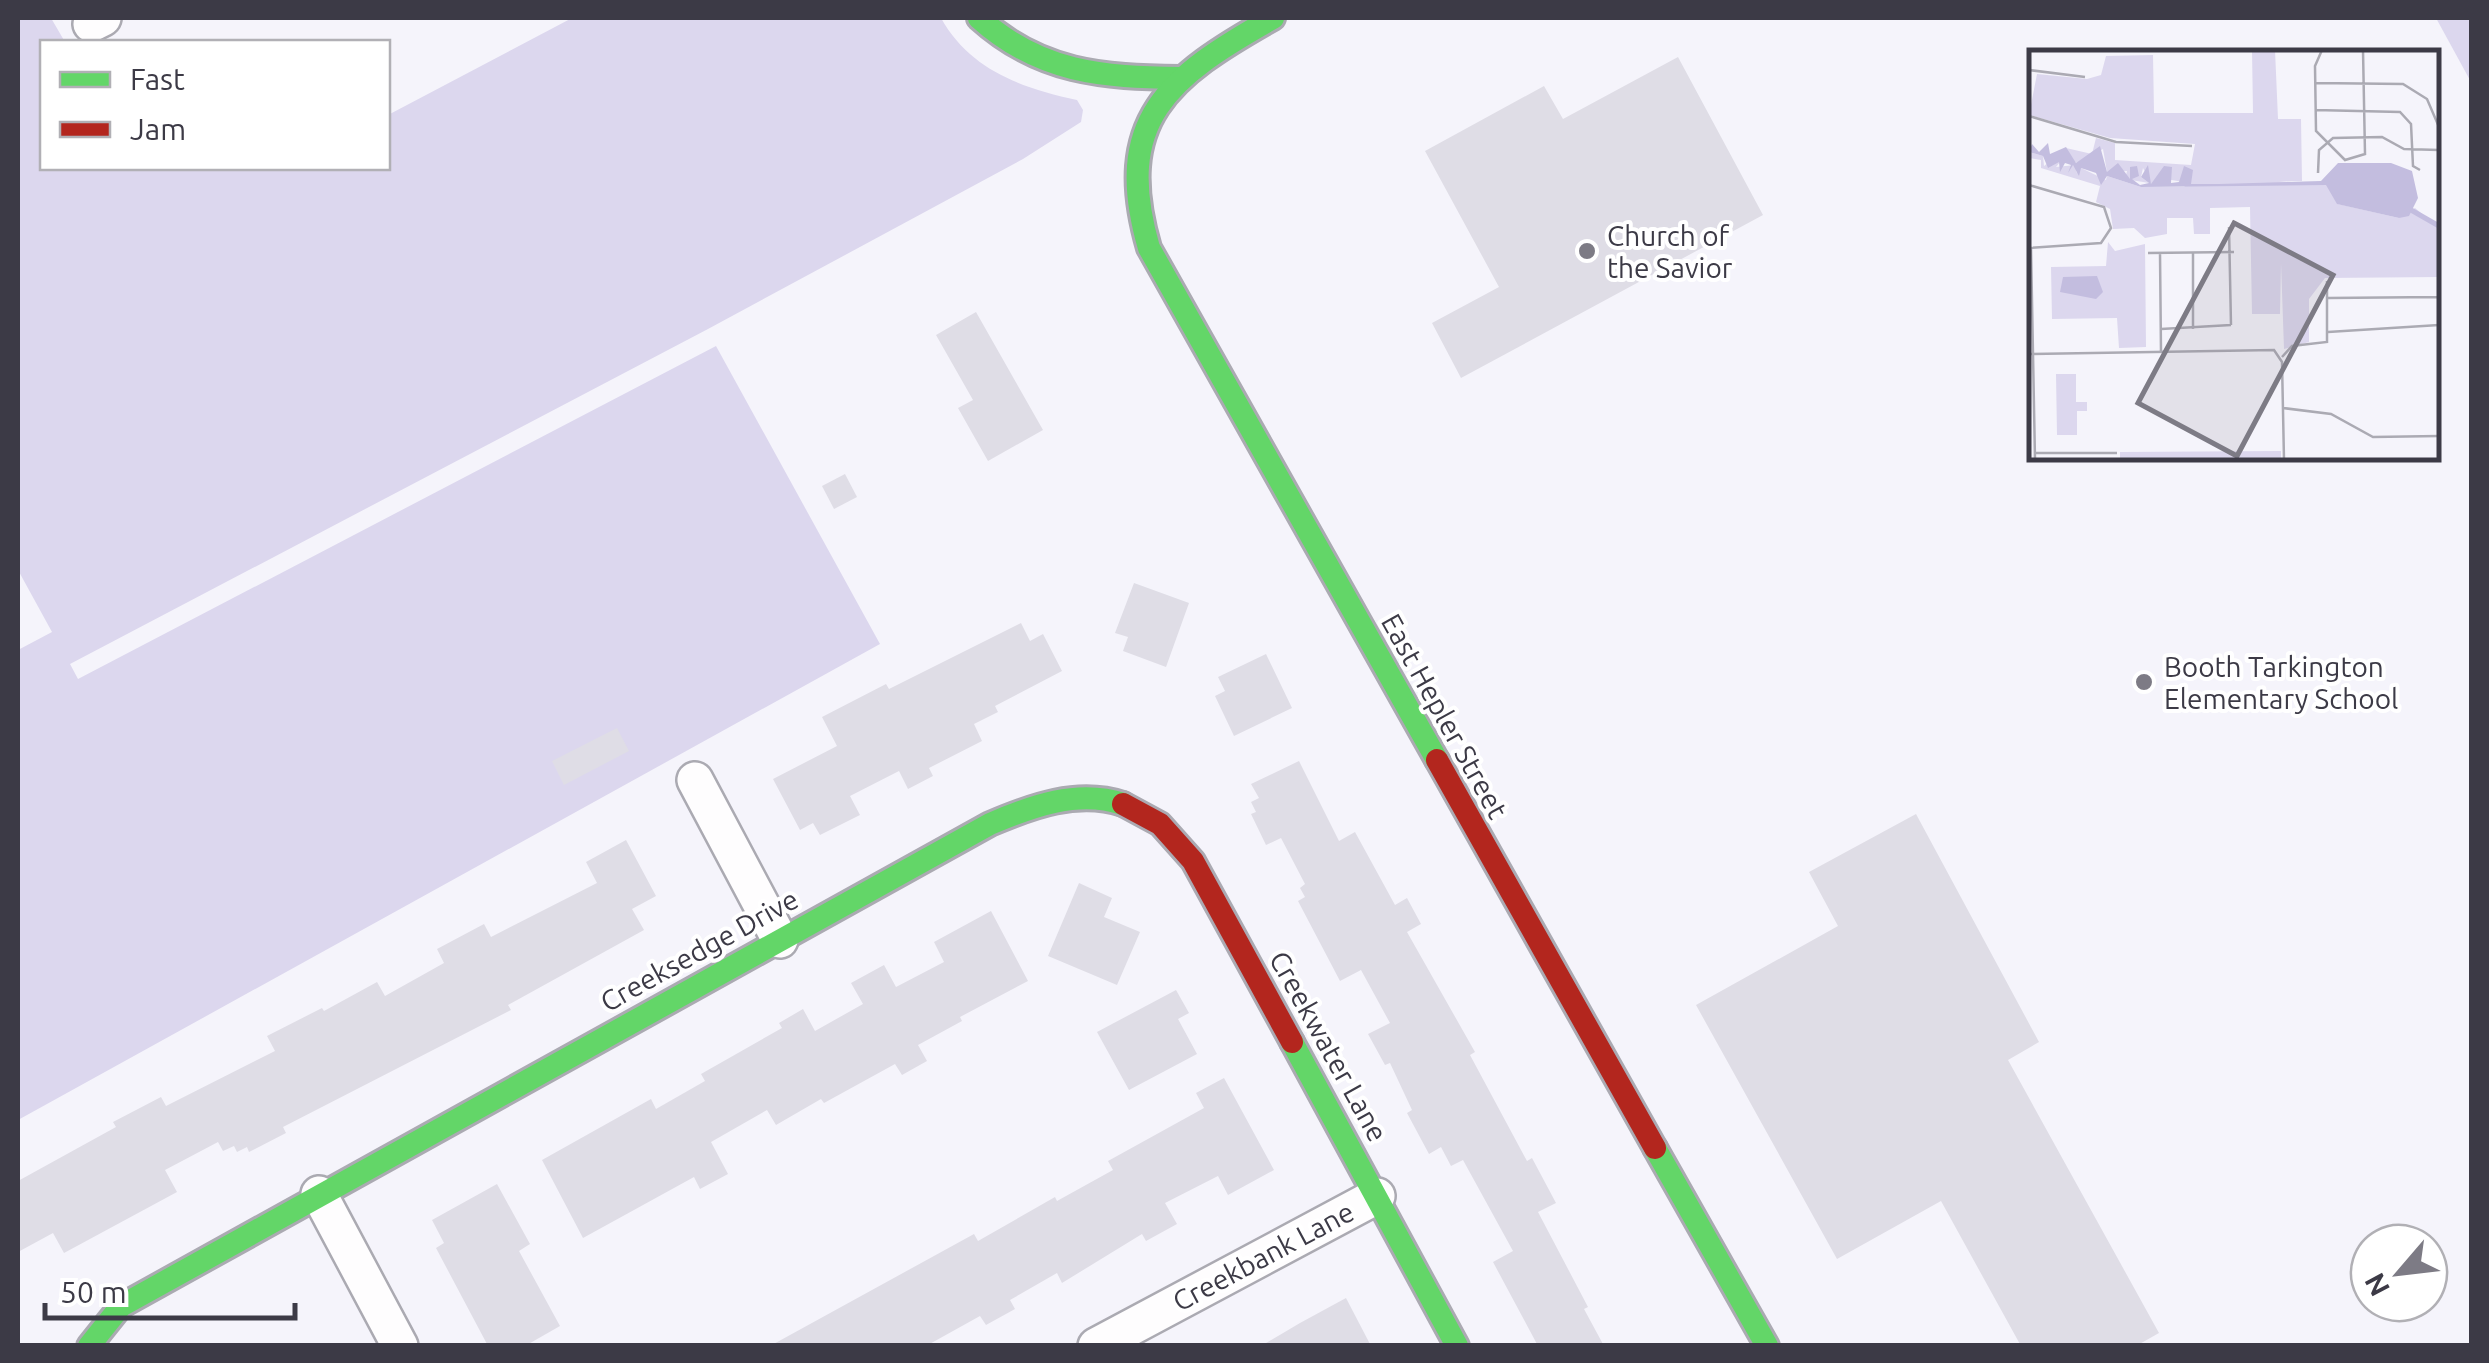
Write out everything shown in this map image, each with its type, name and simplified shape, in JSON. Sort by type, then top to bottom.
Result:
[{"type":"street","points":[[979,18],[1007,43],[1049,64],[1082,73],[1180,78]]},
{"type":"street","name":"East Hepler Street","points":[[1273,18],[1227,44],[1180,78],[1160,102],[1143,133],[1136,169],[1136,203],[1149,248],[1767,1346]]},
{"type":"street","points":[[696,780],[780,940]]},
{"type":"street","name":"Creeksedge Drive","points":[[89,1346],[122,1306],[1019,810],[1048,800],[1124,789]]},
{"type":"street","name":"Creekwater Lane","points":[[1124,789],[1193,860],[1458,1346]]},
{"type":"street","points":[[319,1194],[400,1346]]},
{"type":"street","name":"Creekbank Lane","points":[[1096,1346],[1377,1196]]},
{"type":"shaded area","points":[[18,18],[51,18],[64,40],[40,40],[40,170],[390,170],[390,114],[572,18],[941,18],[953,36],[982,64],[1017,82],[1077,100],[1083,110],[1081,122],[1023,159],[70,664],[78,679],[716,346],[880,644],[18,1120],[18,650],[52,632],[18,570]]},
{"type":"shaded area","points":[[2436,18],[2471,18],[2471,82]]},
{"type":"building","name":"Church of the Savior","points":[[1678,57],[1763,215],[1461,378],[1432,323],[1499,287],[1425,151],[1544,86],[1563,119]]},
{"type":"building","points":[[976,312],[1043,430],[988,461],[958,408],[973,400],[936,335]]},
{"type":"building","points":[[845,474],[857,497],[834,509],[822,486]]},
{"type":"building","points":[[1134,583],[1189,603],[1166,667],[1123,651],[1128,637],[1115,633]]},
{"type":"building","points":[[1021,623],[1030,641],[1043,634],[1062,671],[995,706],[998,712],[974,724],[982,741],[929,768],[933,776],[908,789],[899,771],[850,796],[860,815],[820,835],[813,823],[800,830],[773,779],[837,746],[822,717],[886,684],[889,689]]},
{"type":"building","points":[[1266,654],[1292,708],[1234,736],[1215,696],[1225,691],[1218,677]]},
{"type":"building","points":[[617,728],[629,751],[564,785],[552,761]]},
{"type":"building","points":[[1299,761],[1339,841],[1355,832],[1395,905],[1407,898],[1421,924],[1407,932],[1475,1052],[1470,1055],[1527,1161],[1532,1158],[1556,1203],[1538,1212],[1604,1346],[1538,1346],[1493,1262],[1513,1251],[1463,1160],[1451,1166],[1441,1147],[1429,1154],[1407,1113],[1412,1110],[1390,1063],[1385,1065],[1368,1034],[1390,1023],[1361,970],[1340,981],[1298,901],[1305,897],[1300,888],[1305,884],[1281,838],[1266,845],[1251,814],[1256,812],[1251,802],[1259,798],[1251,784]]},
{"type":"building","points":[[1916,814],[2039,1042],[2008,1060],[2159,1333],[2136,1346],[2021,1346],[1941,1201],[1837,1259],[1696,1005],[1838,926],[1809,872]]},
{"type":"building","points":[[626,840],[656,896],[632,909],[644,930],[508,1005],[511,1010],[283,1127],[286,1133],[249,1152],[247,1147],[237,1152],[234,1146],[223,1151],[218,1142],[165,1170],[177,1192],[64,1253],[53,1233],[18,1252],[18,1181],[116,1127],[113,1122],[161,1097],[166,1106],[275,1051],[267,1036],[322,1008],[324,1011],[377,982],[385,996],[444,963],[437,949],[484,924],[491,937],[597,883],[586,862]]},
{"type":"building","points":[[1079,883],[1112,898],[1104,917],[1140,932],[1117,985],[1048,956]]},
{"type":"building","points":[[991,911],[1028,981],[960,1017],[962,1021],[918,1045],[927,1061],[902,1075],[895,1064],[776,1125],[767,1110],[711,1142],[728,1174],[700,1189],[694,1177],[583,1238],[542,1160],[651,1099],[656,1109],[705,1081],[701,1074],[782,1028],[779,1023],[803,1009],[815,1031],[863,1004],[851,983],[884,965],[896,987],[944,962],[934,942]]},
{"type":"building","points":[[1176,990],[1189,1013],[1178,1019],[1197,1054],[1129,1090],[1097,1032]]},
{"type":"building","points":[[1224,1078],[1274,1170],[1228,1195],[1218,1176],[1165,1203],[1177,1224],[1146,1241],[1142,1234],[1062,1283],[1057,1273],[1010,1300],[1015,1309],[986,1325],[980,1316],[926,1346],[770,1346],[974,1234],[978,1241],[1055,1197],[1057,1201],[1113,1170],[1108,1161],[1204,1108],[1196,1093]]},
{"type":"building","points":[[497,1184],[530,1244],[519,1251],[560,1326],[525,1346],[488,1346],[436,1248],[444,1243],[432,1220]]},
{"type":"building","points":[[1346,1298],[1371,1346],[1261,1346],[1300,1323]]},
{"type":"traffic: fast","points":[[979,18],[1002,36],[1049,61],[1098,73],[1181,78]]},
{"type":"traffic: fast","points":[[1273,18],[1204,61],[1158,107],[1144,135],[1138,166],[1139,204],[1149,248],[1437,760]]},
{"type":"traffic: fast","points":[[89,1346],[121,1306],[990,824],[1022,811],[1072,799],[1123,804]]},
{"type":"traffic: fast","points":[[1292,1042],[1457,1346]]},
{"type":"traffic: fast","points":[[1655,1148],[1767,1346]]},
{"type":"traffic: jam","points":[[1437,760],[1655,1148]]},
{"type":"traffic: jam","points":[[1123,804],[1160,824],[1193,861],[1292,1042]]},
{"type":"place","name":"Church of the Savior","points":[[1587,251]]},
{"type":"place","name":"Booth Tarkington Elementary School","points":[[2144,682]]}]
